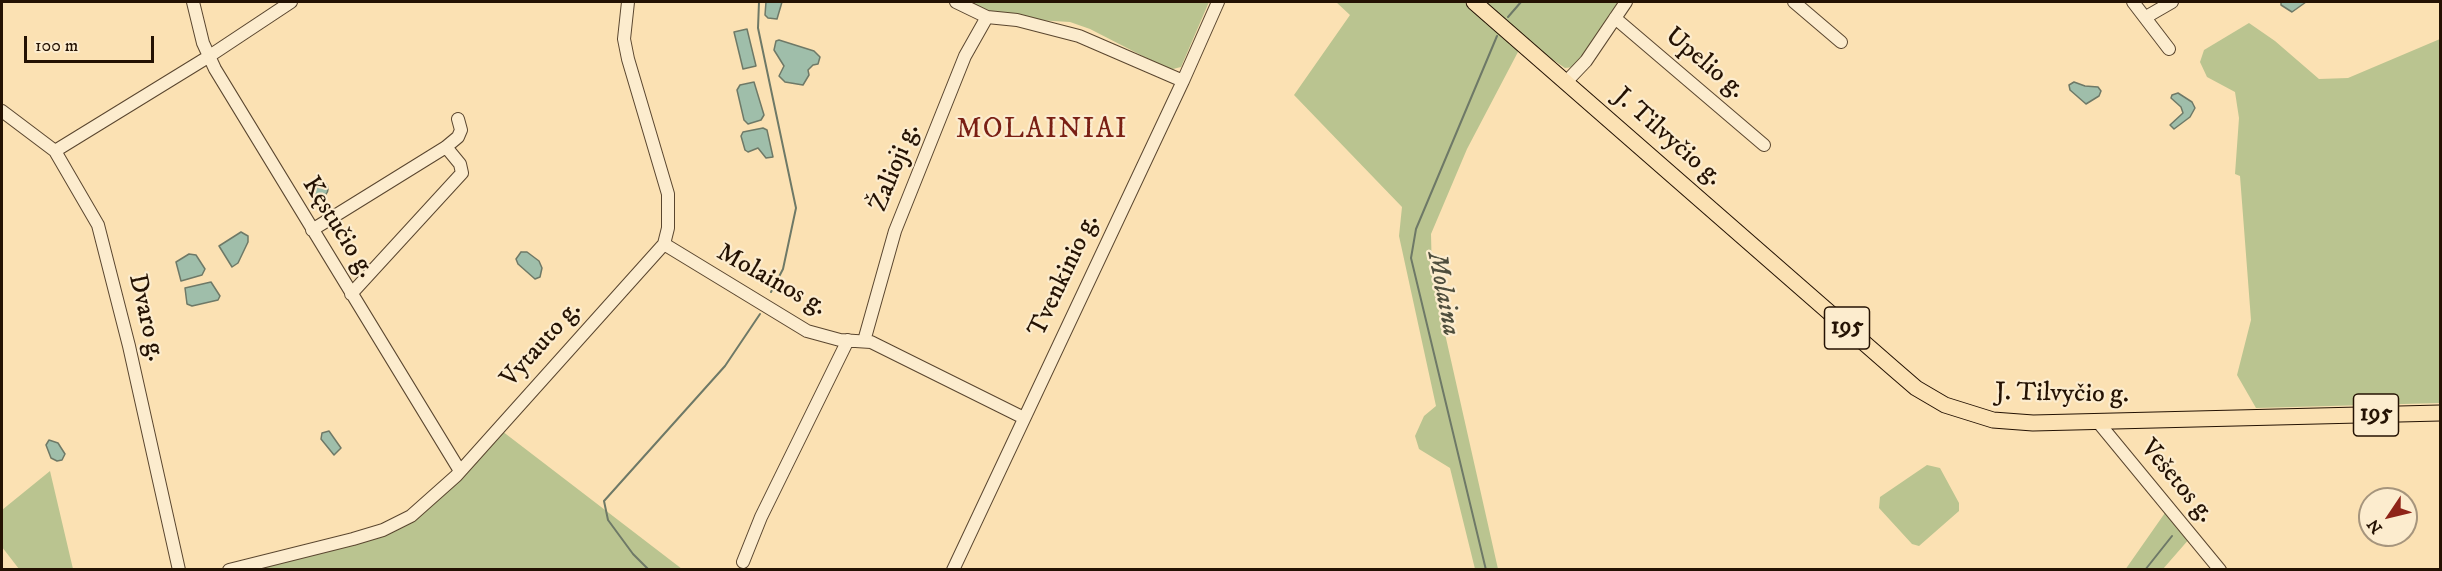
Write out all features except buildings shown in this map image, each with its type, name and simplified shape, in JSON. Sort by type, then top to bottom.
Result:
[{"type":"main road","name":"J. Tilvyčio g.","points":[[1474,2],[1916,388],[1945,405],[1994,420],[2098,422],[2440,413]]},
{"type":"street","name":"Kęstučio g.","points":[[194,2],[208,57],[460,471]]},
{"type":"street","points":[[55,151],[208,57],[291,2]]},
{"type":"street","points":[[628,2],[624,39],[628,59],[668,194],[668,219],[664,244]]},
{"type":"street","points":[[956,2],[987,17],[1017,20],[1079,36],[1183,81]]},
{"type":"street","name":"Tvenkinio g.","points":[[953,570],[1218,2]]},
{"type":"street","points":[[1566,82],[1586,61],[1626,2]]},
{"type":"street","points":[[1794,2],[1841,42]]},
{"type":"street","points":[[2133,2],[2146,16],[2169,49]]},
{"type":"street","points":[[2146,16],[2172,2]]},
{"type":"street","name":"Žalioji g.","points":[[864,341],[895,231],[965,56],[987,17]]},
{"type":"street","name":"Upelio g.","points":[[1615,18],[1764,145]]},
{"type":"street","name":"Dvaro g.","points":[[2,111],[55,151],[86,201],[106,250],[179,570]]},
{"type":"street","points":[[312,230],[446,147],[458,137],[461,130],[458,120]]},
{"type":"street","points":[[351,294],[462,173],[460,164],[446,147]]},
{"type":"street","name":"Molainos g.","points":[[664,244],[807,331],[848,340],[871,342],[1023,418]]},
{"type":"street","name":"Vytauto g.","points":[[229,570],[383,530],[411,516],[460,471],[664,244]]},
{"type":"street","points":[[743,562],[761,518],[848,340]]},
{"type":"street","name":"Vešetos g.","points":[[2098,422],[2220,570]]},
{"type":"green space","points":[[962,2],[1209,2],[1181,67],[1173,69],[1166,68],[1090,29],[1070,22],[987,17]]},
{"type":"green space","points":[[1336,2],[1464,2],[1519,50],[1467,149],[1431,234],[1432,276],[1498,569],[1475,569],[1450,468],[1419,449],[1415,436],[1424,416],[1436,406],[1399,236],[1402,207],[1294,95],[1350,15]]},
{"type":"green space","points":[[1485,2],[1618,2],[1582,59],[1574,67],[1565,68],[1543,53]]},
{"type":"green space","points":[[2249,23],[2275,41],[2319,79],[2348,78],[2440,39],[2440,403],[2256,408],[2237,375],[2251,320],[2240,176],[2235,174],[2239,118],[2235,92],[2207,77],[2200,62],[2204,50]]},
{"type":"green space","points":[[502,431],[682,569],[237,570],[390,531]]},
{"type":"green space","points":[[1927,465],[1940,468],[1959,503],[1959,511],[1919,546],[1912,544],[1879,508],[1880,497]]},
{"type":"green space","points":[[50,471],[73,569],[19,569],[2,547],[2,510]]},
{"type":"green space","points":[[2167,510],[2190,538],[2163,569],[2125,570]]},
{"type":"shaded area","points":[[766,2],[782,2],[777,19],[768,18],[765,15]]},
{"type":"shaded area","points":[[2281,2],[2306,2],[2292,12],[2281,5]]},
{"type":"shaded area","points":[[747,29],[756,66],[743,69],[734,32]]},
{"type":"shaded area","points":[[776,41],[814,51],[820,57],[818,64],[808,70],[809,75],[803,85],[785,82],[779,76],[784,66],[774,50]]},
{"type":"shaded area","points":[[754,82],[764,115],[761,120],[748,124],[744,120],[737,90],[740,85]]},
{"type":"shaded area","points":[[2074,82],[2098,87],[2101,91],[2099,96],[2086,104],[2070,90],[2069,85]]},
{"type":"shaded area","points":[[2178,93],[2192,102],[2195,108],[2190,117],[2174,129],[2170,125],[2183,113],[2181,107],[2171,98],[2172,95]]},
{"type":"shaded area","points":[[763,128],[767,130],[773,157],[766,158],[758,148],[748,152],[745,150],[741,136],[743,132]]},
{"type":"shaded area","points":[[320,181],[328,189],[320,197],[312,189]]},
{"type":"shaded area","points":[[241,232],[248,236],[248,242],[238,263],[232,267],[219,246]]},
{"type":"shaded area","points":[[521,252],[527,252],[539,261],[542,268],[540,277],[535,279],[518,264],[516,259]]},
{"type":"shaded area","points":[[189,254],[196,255],[205,269],[202,275],[181,281],[176,262]]},
{"type":"shaded area","points":[[211,282],[220,296],[218,300],[192,306],[187,304],[185,288]]},
{"type":"shaded area","points":[[329,431],[341,448],[334,455],[321,439],[322,433]]},
{"type":"shaded area","points":[[49,440],[58,443],[65,454],[62,460],[57,461],[51,458],[46,445]]},
{"type":"waterway","points":[[759,2],[758,28],[796,208],[783,269],[771,292]]},
{"type":"waterway","name":"Molaina","points":[[1508,17],[1521,2]]},
{"type":"waterway","name":"Molaina","points":[[1486,570],[1411,258],[1416,229],[1497,36]]},
{"type":"waterway","points":[[649,570],[633,554],[608,520],[604,501],[725,366],[760,314]]},
{"type":"waterway","points":[[2145,570],[2172,536]]},
{"type":"district","name":"MOLAINIAI","points":[[1042,131]]}]
